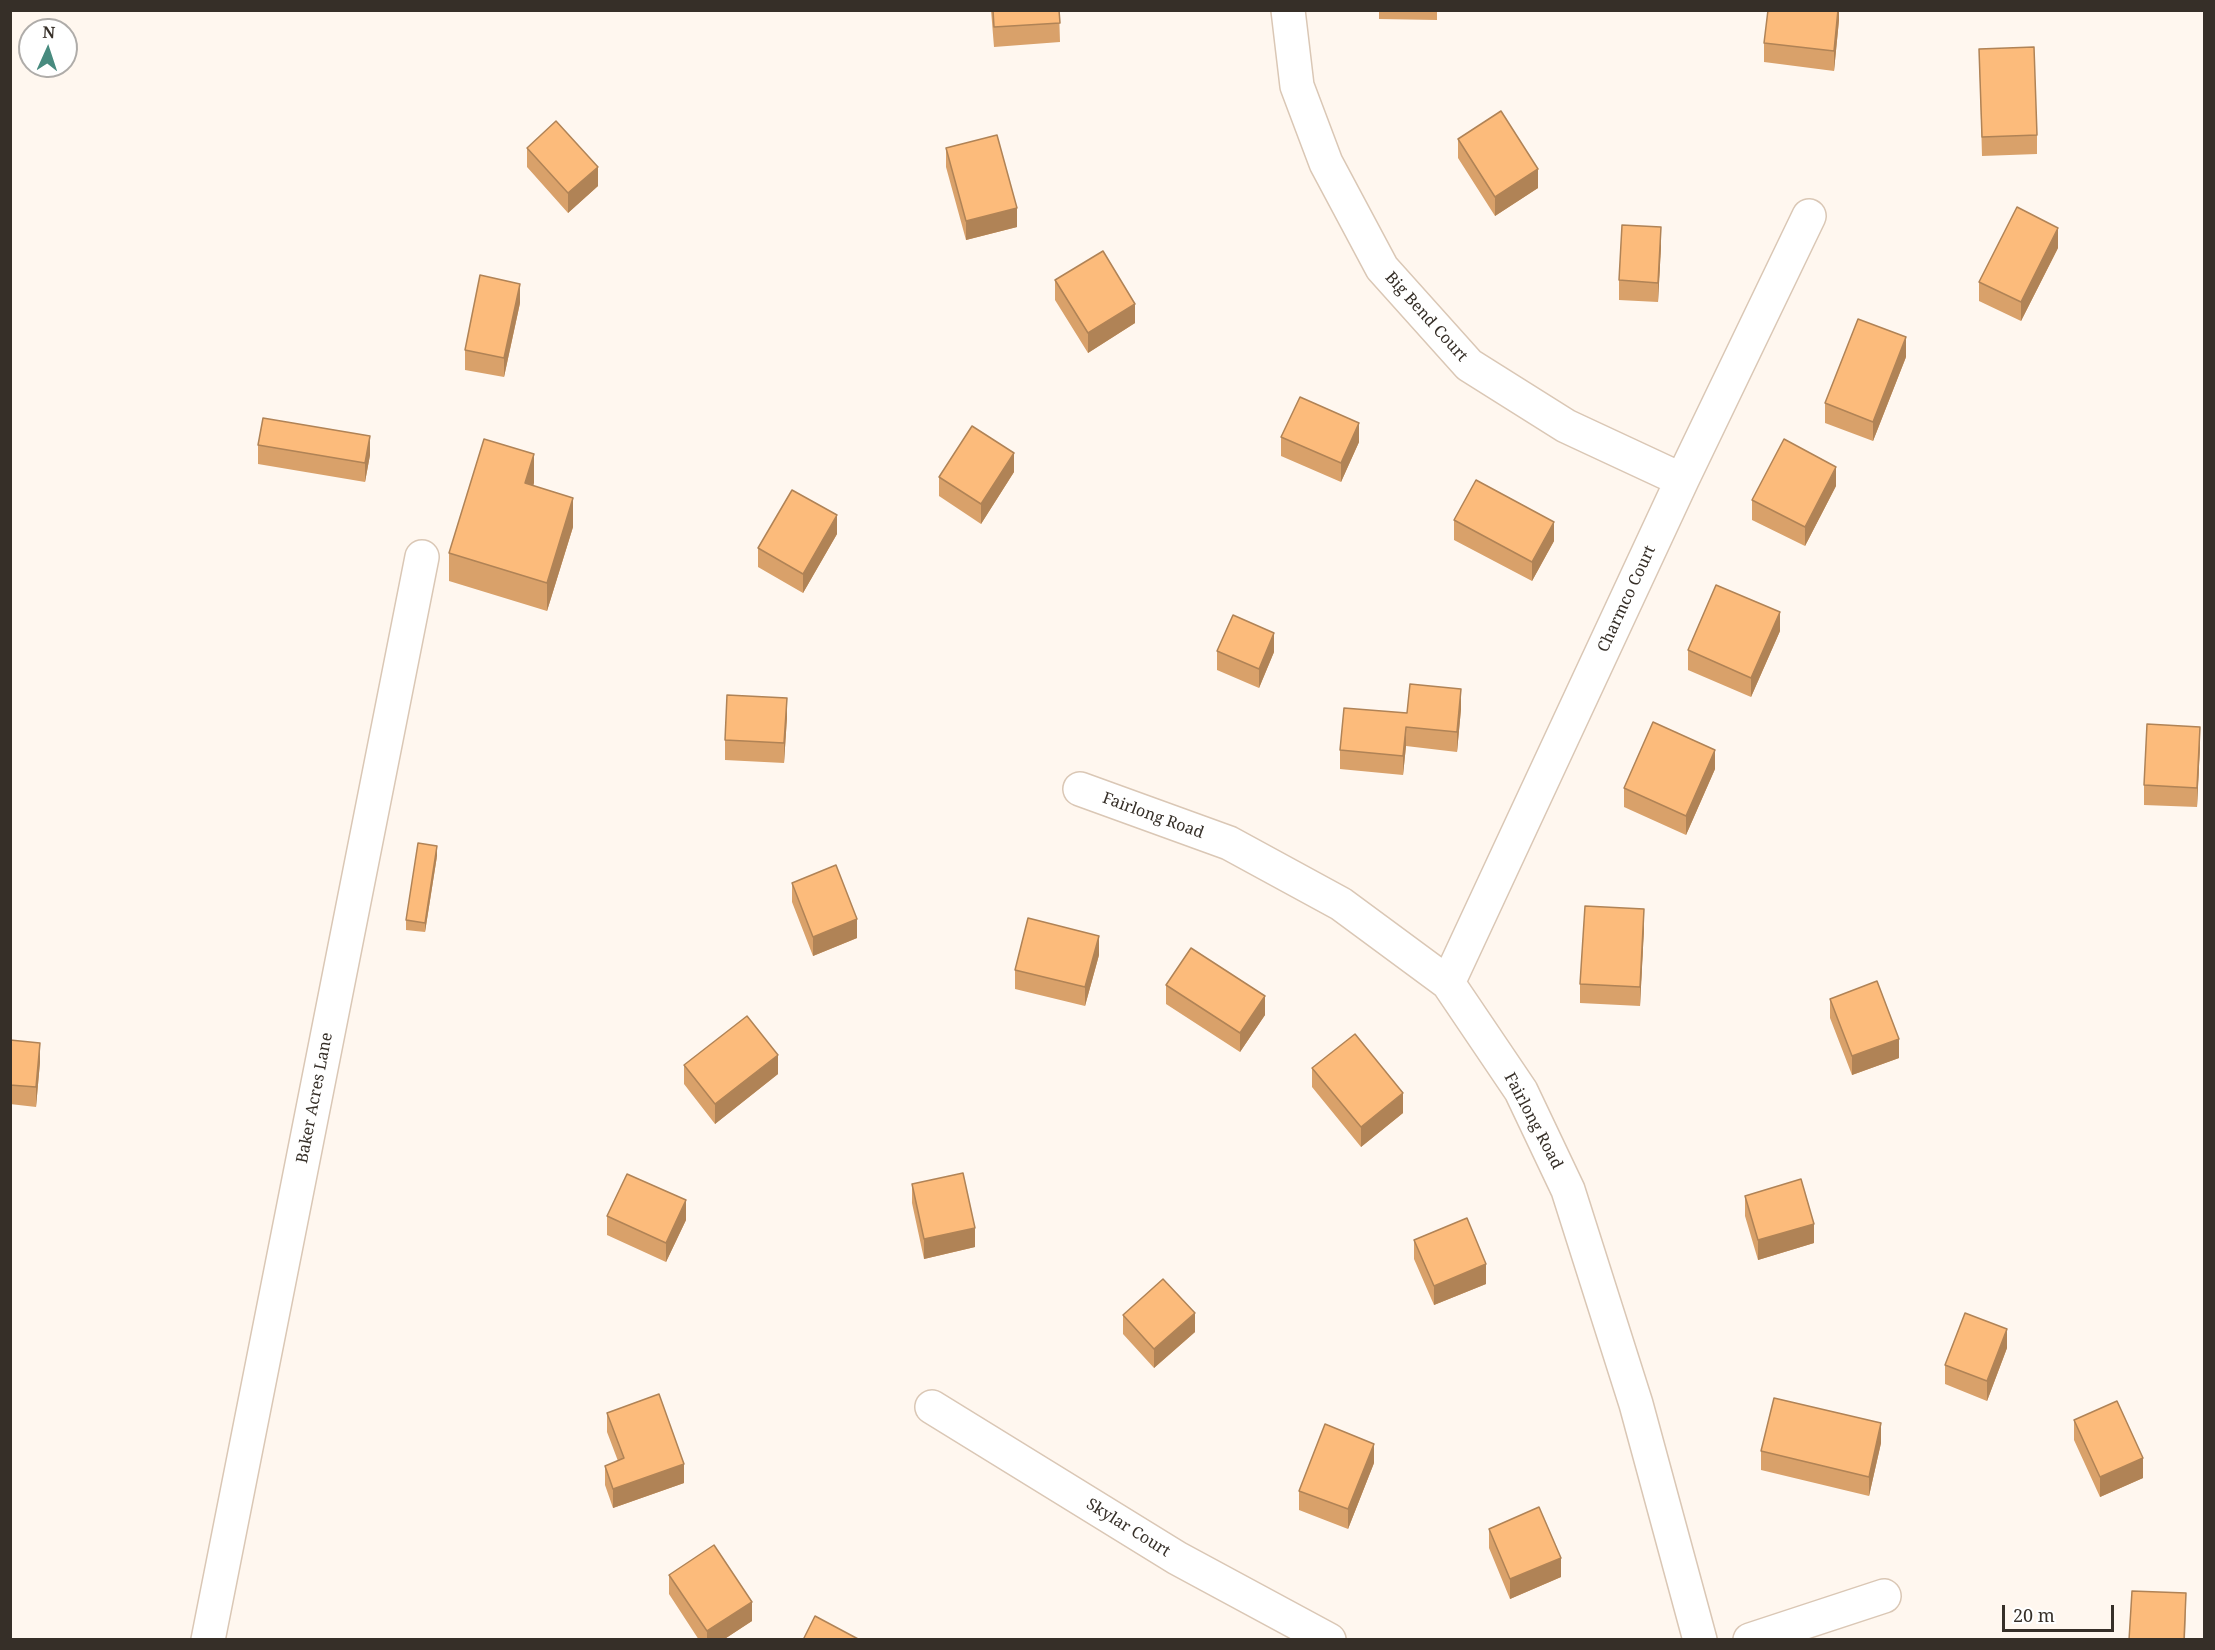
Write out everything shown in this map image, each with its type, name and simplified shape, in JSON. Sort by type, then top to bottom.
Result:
[{"type":"street","name":"Big Bend Court","points":[[1288,10],[1296,86],[1326,163],[1382,268],[1469,364],[1566,426],[1682,480]]},
{"type":"street","name":"Charmco Court","points":[[1448,983],[1682,480],[1809,216]]},
{"type":"street","name":"Baker Acres Lane","points":[[208,1640],[422,557]]},
{"type":"street","name":"Fairlong Road","points":[[1080,789],[1229,843],[1341,904],[1448,983],[1521,1091],[1568,1190],[1636,1404],[1700,1640]]},
{"type":"street","name":"Skylar Court","points":[[932,1407],[1177,1558],[1329,1640]]},
{"type":"street","points":[[1750,1640],[1884,1596]]},
{"type":"building","points":[[993,10],[1059,10],[1060,23],[994,27]]},
{"type":"building","points":[[1768,10],[1838,10],[1834,51],[1764,43]]},
{"type":"building","points":[[2034,47],[2037,135],[1982,137],[1979,49]]},
{"type":"building","points":[[1501,111],[1538,169],[1495,197],[1458,139]]},
{"type":"building","points":[[556,121],[598,167],[568,193],[527,148]]},
{"type":"building","points":[[997,135],[1017,208],[966,221],[946,148]]},
{"type":"building","points":[[2017,207],[2058,228],[2021,302],[1979,282]]},
{"type":"building","points":[[1622,225],[1661,227],[1658,283],[1619,280]]},
{"type":"building","points":[[1103,251],[1135,304],[1088,333],[1055,280]]},
{"type":"building","points":[[480,275],[520,284],[504,358],[465,350]]},
{"type":"building","points":[[1858,319],[1906,337],[1873,422],[1825,403]]},
{"type":"building","points":[[1300,397],[1359,423],[1341,463],[1281,437]]},
{"type":"building","points":[[263,418],[370,436],[365,463],[258,445]]},
{"type":"building","points":[[972,426],[1014,453],[981,504],[939,477]]},
{"type":"building","points":[[484,439],[534,454],[525,483],[573,498],[547,583],[449,553]]},
{"type":"building","points":[[1784,439],[1836,467],[1805,527],[1752,500]]},
{"type":"building","points":[[1476,480],[1554,522],[1532,562],[1454,520]]},
{"type":"building","points":[[792,490],[837,515],[803,574],[758,548]]},
{"type":"building","points":[[1716,585],[1780,612],[1751,678],[1688,650]]},
{"type":"building","points":[[1233,615],[1274,633],[1259,669],[1217,651]]},
{"type":"building","points":[[1410,684],[1461,689],[1457,732],[1406,727],[1403,756],[1340,750],[1344,708],[1407,713]]},
{"type":"building","points":[[727,695],[787,698],[784,743],[725,740]]},
{"type":"building","points":[[1653,722],[1715,750],[1686,816],[1624,788]]},
{"type":"building","points":[[2147,724],[2200,727],[2197,788],[2144,785]]},
{"type":"building","points":[[418,843],[437,846],[425,923],[406,920]]},
{"type":"building","points":[[836,865],[857,919],[813,937],[792,883]]},
{"type":"building","points":[[1585,906],[1644,909],[1640,987],[1580,984]]},
{"type":"building","points":[[1028,918],[1099,936],[1085,987],[1015,970]]},
{"type":"building","points":[[1191,948],[1265,996],[1240,1033],[1166,985]]},
{"type":"building","points":[[1877,981],[1899,1039],[1852,1056],[1830,999]]},
{"type":"building","points":[[747,1016],[778,1055],[715,1104],[684,1065]]},
{"type":"building","points":[[1355,1034],[1403,1093],[1361,1127],[1312,1068]]},
{"type":"building","points":[[10,1040],[40,1043],[36,1087],[10,1085]]},
{"type":"building","points":[[963,1173],[975,1228],[924,1239],[912,1184]]},
{"type":"building","points":[[627,1174],[686,1200],[666,1243],[607,1216]]},
{"type":"building","points":[[1801,1179],[1814,1224],[1758,1240],[1745,1196]]},
{"type":"building","points":[[1467,1218],[1486,1264],[1434,1286],[1414,1240]]},
{"type":"building","points":[[1163,1279],[1195,1313],[1154,1349],[1123,1315]]},
{"type":"building","points":[[1965,1313],[2007,1329],[1987,1381],[1945,1365]]},
{"type":"building","points":[[659,1394],[684,1464],[613,1489],[605,1466],[624,1458],[607,1413]]},
{"type":"building","points":[[1774,1398],[1881,1423],[1869,1477],[1761,1451]]},
{"type":"building","points":[[2117,1401],[2143,1458],[2100,1477],[2074,1420]]},
{"type":"building","points":[[1325,1424],[1374,1444],[1348,1509],[1299,1491]]},
{"type":"building","points":[[1539,1507],[1561,1558],[1510,1579],[1489,1529]]},
{"type":"building","points":[[714,1545],[752,1602],[707,1631],[669,1575]]},
{"type":"building","points":[[2132,1591],[2186,1593],[2184,1640],[2129,1640]]},
{"type":"building","points":[[815,1616],[860,1640],[803,1640]]}]
